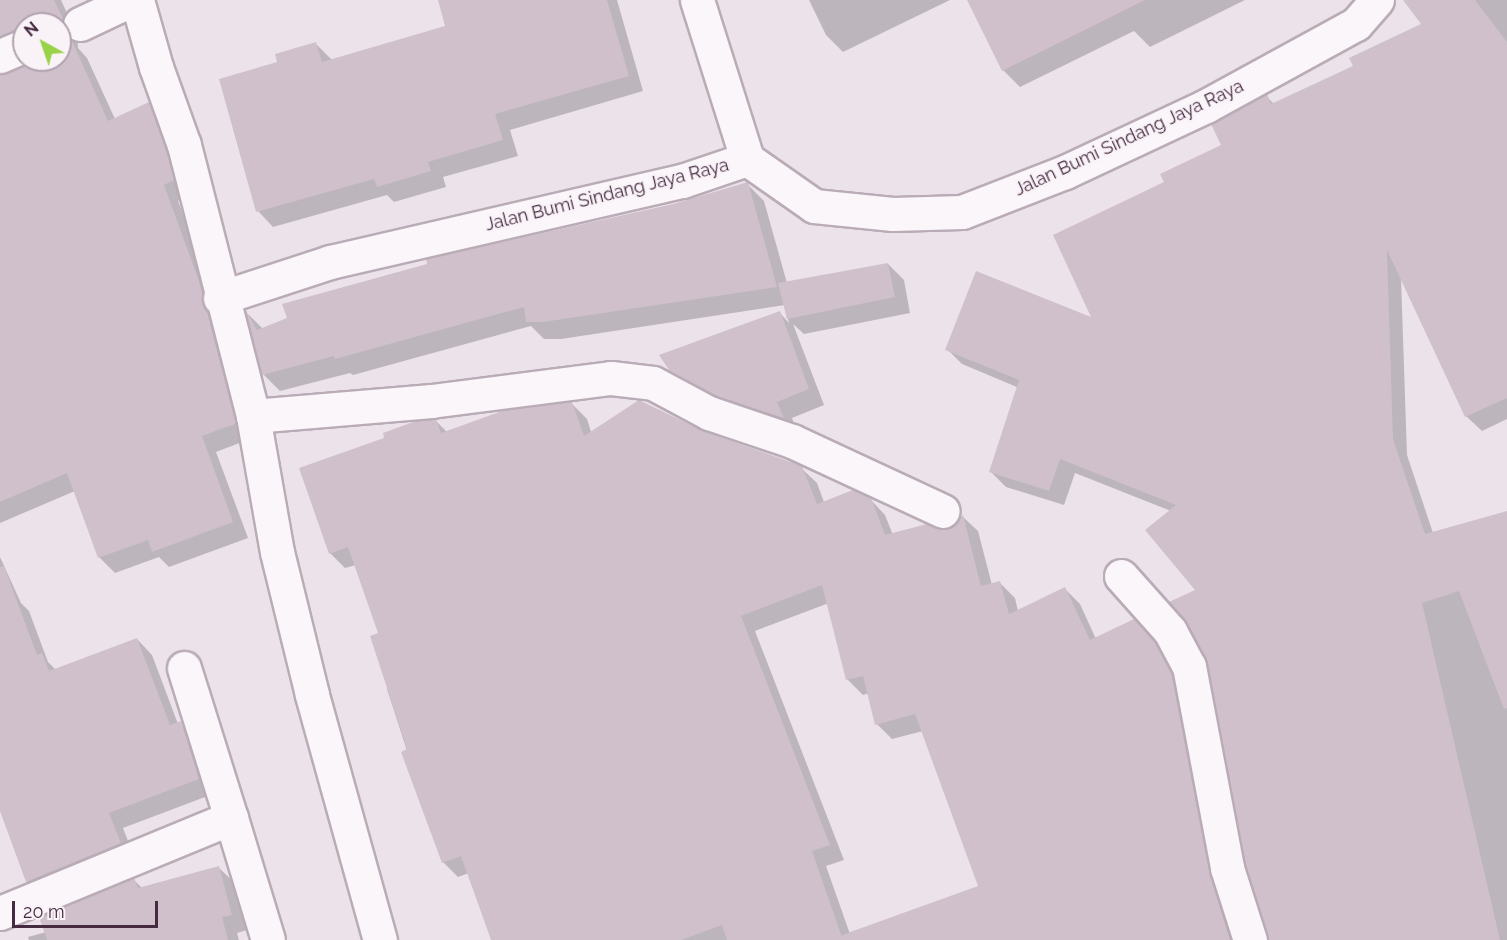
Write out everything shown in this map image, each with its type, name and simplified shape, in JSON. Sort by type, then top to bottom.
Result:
[{"type":"street","points":[[72,19],[131,0]]},
{"type":"street","points":[[137,0],[156,67],[184,145],[220,298],[253,416],[277,552],[380,940]]},
{"type":"street","points":[[697,0],[747,159]]},
{"type":"street","name":"Jalan Bumi Sindang Jaya Raya","points":[[220,298],[330,262],[682,181],[747,159],[814,206],[893,214],[962,212],[1065,172],[1280,67],[1356,24],[1377,0]]},
{"type":"street","points":[[253,416],[441,400],[612,378],[653,383],[709,413],[792,441],[942,511]]},
{"type":"street","points":[[1121,576],[1170,631],[1189,666],[1234,892],[1250,940]]},
{"type":"street","points":[[184,668],[268,940]]},
{"type":"street","points":[[0,913],[231,818]]},
{"type":"building","points":[[0,0],[54,0],[60,12],[12,12],[12,32],[0,36]]},
{"type":"building","points":[[438,0],[607,0],[629,76],[495,114],[503,140],[428,162],[431,171],[377,187],[374,179],[256,212],[219,79],[277,62],[275,54],[316,42],[322,62],[445,26]]},
{"type":"building","points":[[967,0],[1145,0],[1002,71]]},
{"type":"building","points":[[1403,0],[1475,0],[1507,42],[1507,398],[1465,417],[1387,250],[1393,439],[1425,534],[1507,511],[1507,708],[1504,709],[1459,591],[1422,603],[1500,940],[1268,940],[1245,863],[1207,662],[1186,622],[1169,602],[1195,590],[1145,530],[1176,505],[1060,459],[1049,491],[989,472],[1019,380],[945,350],[976,271],[1091,317],[1053,235],[1164,182],[1160,174],[1221,145],[1211,124],[1267,94],[1271,104],[1353,66],[1349,58],[1421,24]]},
{"type":"building","points":[[72,41],[108,121],[149,102],[174,180],[164,185],[199,281],[235,420],[235,424],[202,436],[233,522],[152,552],[148,540],[98,558],[67,473],[0,502],[0,74],[12,69],[12,72],[72,72]]},
{"type":"building","points":[[748,182],[777,287],[543,322],[526,322],[524,307],[335,359],[334,356],[262,375],[245,309],[257,330],[287,318],[282,304],[427,264],[426,259],[673,204]]},
{"type":"building","points":[[888,263],[895,297],[787,319],[778,283]]},
{"type":"building","points":[[780,311],[809,389],[777,402],[784,418],[716,396],[669,370],[659,355]]},
{"type":"building","points":[[639,400],[703,431],[802,466],[817,504],[853,490],[871,498],[885,535],[927,524],[945,530],[963,515],[981,586],[1000,581],[1009,614],[1065,587],[1090,640],[1134,619],[1155,642],[1171,672],[1209,871],[1230,940],[843,940],[727,940],[722,925],[681,940],[491,940],[461,856],[442,863],[401,752],[407,749],[370,636],[378,633],[348,547],[329,554],[299,468],[384,438],[383,433],[416,421],[436,419],[441,433],[502,411],[572,402],[584,436]],"holes":[[[822,585],[846,680],[863,676],[875,725],[915,714],[978,886],[842,935],[843,940],[812,851],[830,845],[741,616]]]},
{"type":"building","points":[[4,566],[37,655],[42,653],[49,671],[137,638],[170,725],[181,721],[199,779],[109,813],[121,843],[26,882],[0,811],[0,567]]},
{"type":"building","points":[[219,866],[232,915],[222,917],[228,940],[47,940],[39,917],[134,878],[138,888]]}]
